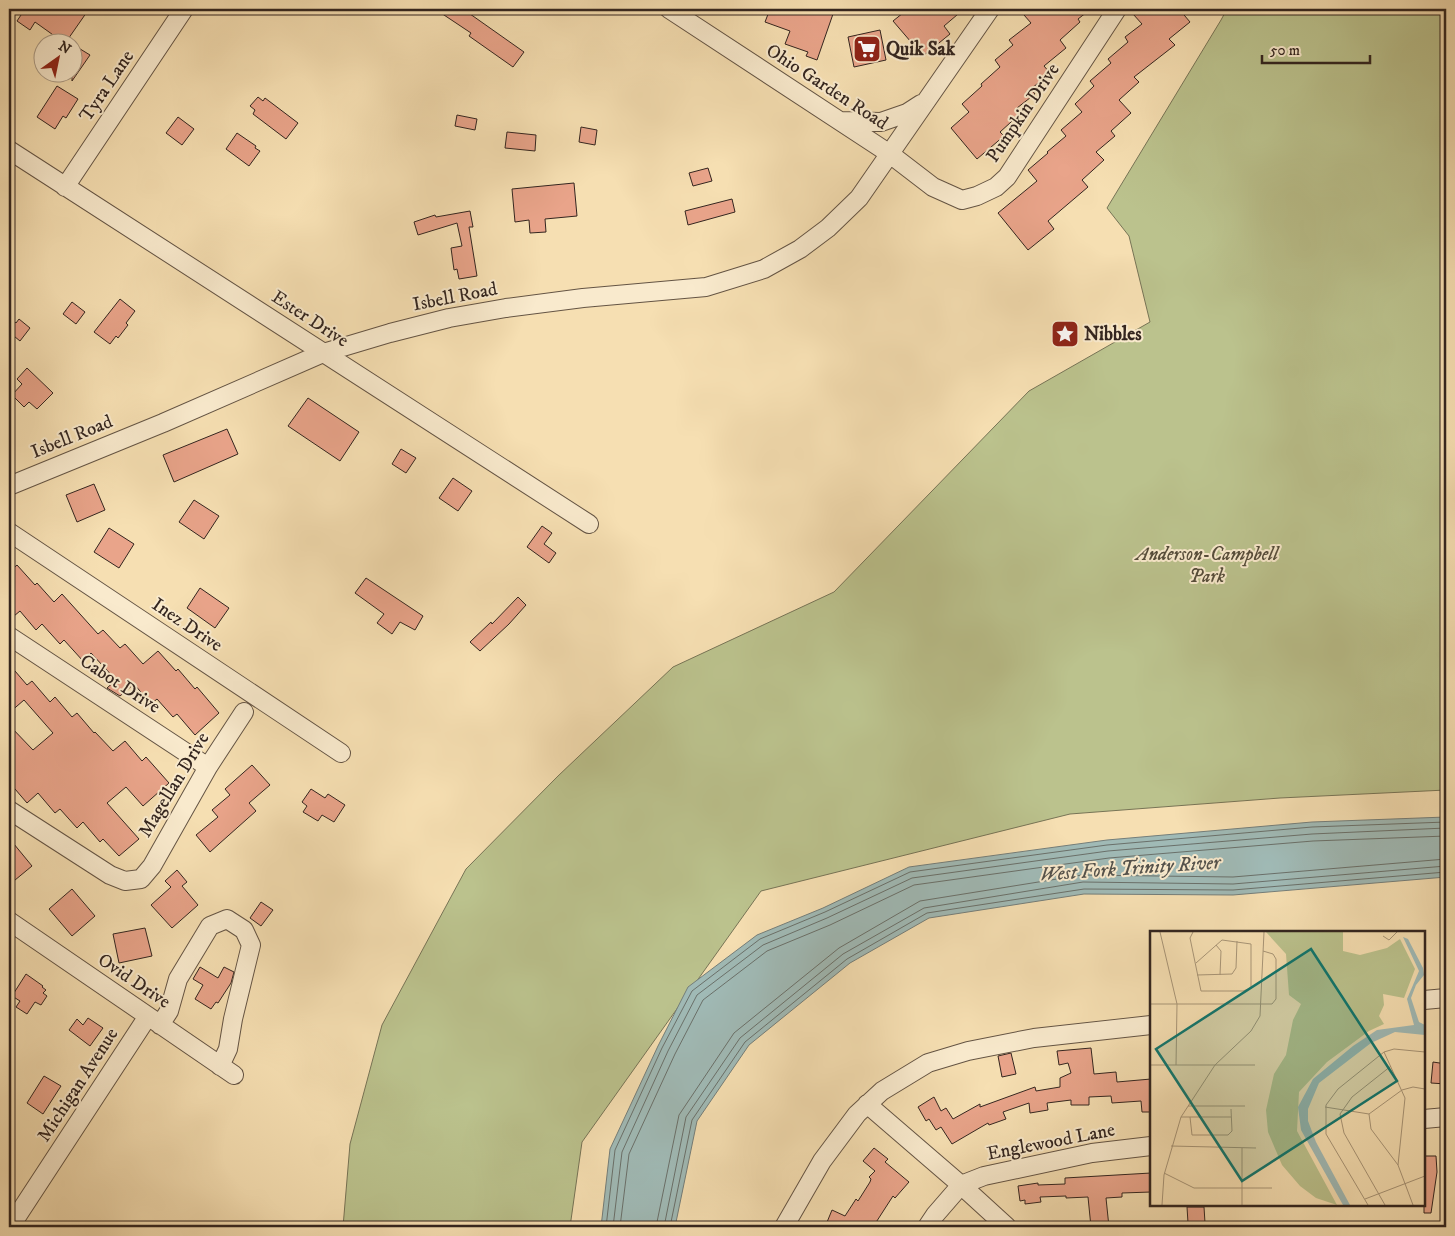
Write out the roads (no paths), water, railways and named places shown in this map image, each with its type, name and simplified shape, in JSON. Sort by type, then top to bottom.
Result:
[{"type":"street","name":"Tyra Lane","points":[[65,186],[184,9]]},
{"type":"street","name":"Ohio Garden Road","points":[[669,9],[890,154],[990,9]]},
{"type":"street","name":"Pumpkin Drive","points":[[890,154],[933,187],[962,200],[977,196],[996,186],[1007,177],[1117,9]]},
{"type":"street","points":[[840,121],[881,122],[907,113],[928,100]]},
{"type":"street","name":"Ester Drive","points":[[9,150],[589,524]]},
{"type":"street","name":"Isbell Road","points":[[9,486],[163,423],[323,353],[390,333],[449,318],[506,308],[582,298],[706,287],[764,269],[800,249],[828,228],[859,198],[890,154]]},
{"type":"street","name":"Inez Drive","points":[[9,532],[341,753]]},
{"type":"street","name":"Cabot Drive","points":[[9,636],[208,767]]},
{"type":"street","name":"Magellan Drive","points":[[9,810],[110,875],[125,881],[141,879],[152,866],[208,767],[244,712]]},
{"type":"street","name":"Michigan Avenue","points":[[10,1227],[154,1021],[169,1010],[178,979],[210,926],[227,919],[244,930],[251,945],[233,1019],[227,1070]]},
{"type":"street","name":"Ovid Drive","points":[[9,921],[227,1070]]},
{"type":"street","points":[[1425,1000],[1446,998]]},
{"type":"street","points":[[784,1227],[822,1160],[857,1114],[882,1091],[928,1063],[968,1051],[1034,1038],[1150,1024]]},
{"type":"street","points":[[867,1104],[1007,1227]]},
{"type":"street","points":[[1425,1119],[1446,1117]]},
{"type":"street","name":"Englewood Lane","points":[[961,1185],[984,1176],[1092,1153],[1150,1146]]},
{"type":"street","points":[[927,1227],[961,1185]]},
{"type":"water","name":"West Fork Trinity River","points":[[1446,817],[1446,877],[1233,895],[1084,894],[929,918],[850,963],[749,1045],[697,1121],[675,1227],[601,1227],[610,1149],[688,987],[757,935],[823,908],[909,867],[1107,840],[1312,822]]},
{"type":"place","name":"Quik Sak","points":[[867,49]]},
{"type":"place","name":"Nibbles","points":[[1065,334]]},
{"type":"park label","name":"Anderson-Campbell Park","points":[[1207,565]]}]
